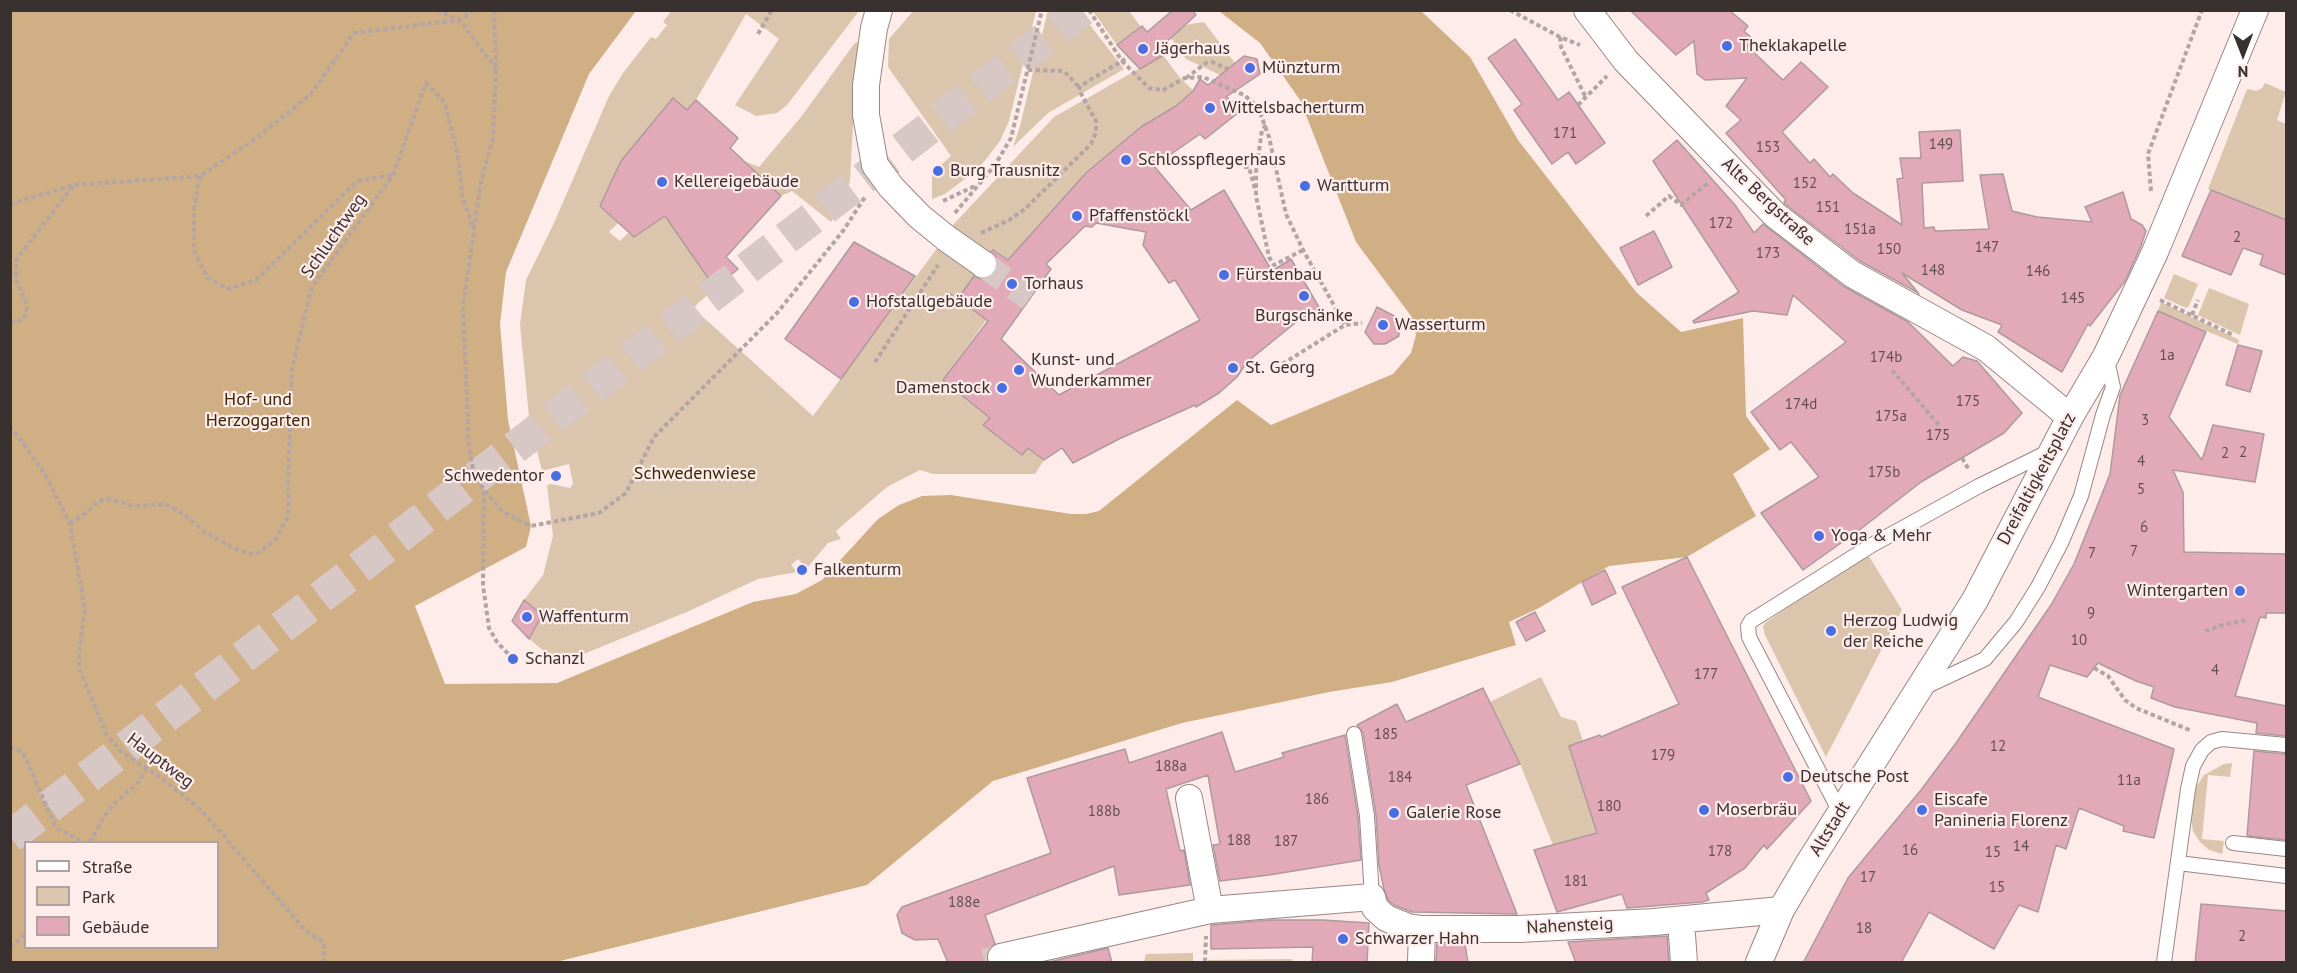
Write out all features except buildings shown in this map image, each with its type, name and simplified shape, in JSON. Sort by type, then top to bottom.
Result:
[{"type":"street","points":[[879,10],[870,54],[866,115],[873,155],[880,173],[919,216],[983,264]]},
{"type":"street","name":"Alte Bergstraße","points":[[1587,10],[1626,61],[1775,215],[1852,274],[1986,348],[2070,417]]},
{"type":"street","name":"Dreifaltigkeitsplatz","points":[[1915,696],[1975,600],[2052,450],[2106,356],[2156,252],[2255,10]]},
{"type":"street","name":"Altstadt","points":[[1759,963],[1781,910],[1840,812],[1915,696]]},
{"type":"street","points":[[1189,798],[1210,910]]},
{"type":"street","points":[[1000,957],[1210,910],[1372,897]]},
{"type":"street","name":"Nahensteig","points":[[1372,897],[1375,908],[1386,918],[1407,927],[1422,929],[1519,929],[1654,922],[1781,910]]},
{"type":"street","points":[[1421,963],[1422,929]]},
{"type":"street","points":[[1682,935],[1684,963]]},
{"type":"lane","points":[[1915,696],[1985,659],[2016,622],[2038,587],[2061,543],[2081,496],[2113,387],[2106,356]]},
{"type":"lane","points":[[1840,812],[1749,637],[1748,626],[1751,621],[1872,545],[1979,486],[2052,450]]},
{"type":"lane","points":[[1354,734],[1367,816],[1372,897]]},
{"type":"lane","points":[[2164,963],[2193,766],[2202,750],[2211,742],[2233,739],[2286,745]]},
{"type":"lane","points":[[2233,843],[2286,849]]},
{"type":"lane","points":[[2178,863],[2286,876]]},
{"type":"path","points":[[437,10],[460,20],[496,69]]},
{"type":"path","points":[[10,204],[74,185],[200,176],[254,140],[310,95],[354,33],[460,20],[473,10]]},
{"type":"path","points":[[494,10],[496,69],[494,136],[481,181],[463,307],[469,448],[474,474],[484,490],[502,512],[531,526],[599,513],[626,493],[654,437],[777,313],[843,231],[880,173]]},
{"type":"path","points":[[759,34],[772,10]]},
{"type":"path","points":[[1089,10],[1122,61],[1149,88],[1163,90],[1206,63],[1212,62],[1230,70]]},
{"type":"path","points":[[1510,10],[1567,40]]},
{"type":"path","points":[[2151,198],[2148,154],[2202,10]]},
{"type":"path","points":[[874,362],[920,294],[947,237],[1011,138],[1043,11]]},
{"type":"path","points":[[1560,37],[1561,47],[1586,98]]},
{"type":"path","points":[[1079,87],[1128,57]]},
{"type":"path","points":[[975,236],[992,225],[1009,220],[1025,209],[1091,144],[1096,132],[1095,121],[1079,87],[1064,71],[1028,70]]},
{"type":"path","points":[[1578,105],[1612,70]]},
{"type":"path","points":[[1185,78],[1203,77],[1244,95],[1258,107],[1266,125],[1286,214],[1344,325]]},
{"type":"path","name":"Schluchtweg","points":[[70,524],[99,501],[110,499],[134,506],[165,504],[184,514],[203,531],[248,553],[260,552],[276,539],[288,516],[292,369],[312,287],[393,175],[405,147],[426,82],[445,103],[458,156],[462,195],[473,228]]},
{"type":"path","points":[[1257,196],[1257,172],[1262,130],[1266,125]]},
{"type":"path","points":[[1244,166],[1249,166],[1257,196],[1262,230],[1272,264],[1277,265],[1303,250]]},
{"type":"path","points":[[200,176],[194,209],[194,251],[208,278],[228,289],[256,280],[357,181],[393,175]]},
{"type":"path","points":[[1646,216],[1671,196],[1679,205],[1682,204],[1712,179]]},
{"type":"path","points":[[919,216],[930,206],[980,183]]},
{"type":"path","points":[[10,322],[23,320],[27,313],[26,302],[16,280],[16,260],[74,185]]},
{"type":"path","points":[[2137,291],[2233,335]]},
{"type":"path","points":[[920,294],[940,306],[945,304],[952,294]]},
{"type":"path","points":[[2192,315],[2198,300]]},
{"type":"path","points":[[1276,368],[1344,325],[1362,323]]},
{"type":"path","points":[[1892,370],[1939,425]]},
{"type":"path","name":"Hauptweg","points":[[10,426],[45,474],[70,524],[85,610],[79,668],[107,735],[119,750],[201,809],[308,932],[322,941],[324,963]]},
{"type":"path","points":[[474,474],[500,480],[541,480]]},
{"type":"path","points":[[484,490],[483,585],[489,628],[497,642],[513,658]]},
{"type":"path","points":[[2205,631],[2247,620]]},
{"type":"path","points":[[2094,668],[2108,676],[2125,700],[2136,708],[2182,725],[2211,742]]},
{"type":"path","points":[[10,747],[23,753],[56,828],[79,841]]},
{"type":"path","points":[[91,841],[103,818],[116,802],[139,782],[146,769]]},
{"type":"path","points":[[10,947],[24,936]]},
{"type":"green space","points":[[914,10],[1036,11],[1009,121],[1000,141],[980,166],[976,166],[966,178],[945,194],[932,199],[932,173],[951,156],[888,67],[889,39]]},
{"type":"green space","points":[[1048,10],[1079,11],[1124,69],[1048,113],[1013,147],[1020,126]]},
{"type":"green space","name":"Hof- und Herzoggarten","points":[[10,11],[636,11],[589,74],[506,272],[500,324],[508,420],[531,526],[526,547],[415,606],[445,684],[557,683],[753,602],[796,594],[822,580],[878,519],[899,505],[922,496],[951,495],[1071,514],[1099,511],[1237,400],[1271,425],[1393,374],[1411,353],[1416,335],[1411,316],[1356,242],[1300,100],[1260,43],[1219,11],[1421,11],[1470,57],[1518,140],[1637,293],[1681,332],[1743,318],[1746,416],[1770,449],[1733,474],[1756,516],[1687,557],[1609,566],[1539,608],[1509,622],[1516,645],[1392,682],[1329,692],[1182,723],[993,781],[867,885],[556,962],[11,962]]},
{"type":"green space","name":"Schwedenwiese","points":[[671,11],[859,11],[787,105],[777,113],[756,116],[735,105],[779,39],[746,14],[696,100],[687,110],[673,98],[621,161],[600,206],[618,223],[609,232],[620,241],[629,232],[665,216],[715,288],[693,308],[813,416],[938,247],[977,272],[975,276],[992,312],[943,380],[990,418],[984,425],[1010,446],[1022,455],[1028,448],[1044,460],[1035,474],[933,474],[920,470],[887,487],[836,531],[841,539],[828,543],[807,568],[798,559],[791,565],[797,572],[758,579],[689,611],[559,664],[527,637],[532,633],[542,615],[524,600],[543,575],[553,536],[547,485],[570,488],[573,484],[569,464],[542,471],[529,417],[520,324],[526,280],[554,223],[609,96],[623,73],[651,37],[656,39],[667,25],[663,22]]},
{"type":"green space","points":[[1093,11],[1129,11],[1141,27],[1117,45]]},
{"type":"green space","points":[[1204,22],[1235,63],[1235,82],[1186,59],[1171,38],[1178,26]]},
{"type":"green space","points":[[861,40],[855,86],[850,181],[843,205],[831,222],[792,191],[781,196],[761,178],[682,204],[744,161],[759,167],[801,117],[854,44]]},
{"type":"green space","points":[[1163,55],[1180,78],[1193,90],[1176,106],[1141,127],[1007,260],[993,250],[989,255],[952,226],[1054,117]]},
{"type":"green space","points":[[2265,83],[2286,92],[2277,120],[2286,124],[2286,220],[2208,189],[2247,89],[2256,91]]},
{"type":"green space","points":[[2174,274],[2198,284],[2186,308],[2164,298]]},
{"type":"green space","points":[[2209,288],[2249,304],[2240,335],[2198,315]]},
{"type":"green space","points":[[2161,302],[2239,340],[2238,344],[2158,311]]},
{"type":"green space","points":[[1867,553],[1902,610],[1826,757],[1763,627],[1765,623]]},
{"type":"green space","points":[[1541,677],[1561,717],[1576,721],[1583,741],[1569,746],[1604,854],[1582,862],[1574,839],[1553,845],[1520,764],[1490,702]]},
{"type":"green space","points":[[2232,763],[2230,777],[2208,775],[2202,839],[2224,841],[2222,854],[2209,850],[2193,831],[2190,814],[2191,801],[2204,775],[2224,764]]},
{"type":"green space","points":[[1193,953],[1193,962],[1144,962],[1146,954]]},
{"type":"green space","points":[[1292,959],[1292,962],[1208,962],[1208,960]]},
{"type":"tunnel","points":[[10,837],[1082,10]]},
{"type":"tunnel","points":[[983,264],[1030,298]]},
{"type":"tunnel","points":[[985,962],[1001,957]]},
{"type":"place","name":"Theklakapelle","points":[[1727,46]]},
{"type":"place","name":"Jägerhaus","points":[[1143,49]]},
{"type":"place","name":"Münzturm","points":[[1250,68]]},
{"type":"place","name":"Wittelsbacherturm","points":[[1210,108]]},
{"type":"place","name":"Schlosspflegerhaus","points":[[1126,160]]},
{"type":"place","name":"Burg Trausnitz","points":[[938,171]]},
{"type":"place","name":"Kellereigebäude","points":[[662,182]]},
{"type":"place","name":"Wartturm","points":[[1305,186]]},
{"type":"place","name":"Pfaffenstöckl","points":[[1077,216]]},
{"type":"place","name":"Fürstenbau","points":[[1224,275]]},
{"type":"place","name":"Torhaus","points":[[1012,284]]},
{"type":"place","name":"Burgschänke","points":[[1304,296]]},
{"type":"place","name":"Hofstallgebäude","points":[[854,302]]},
{"type":"place","name":"Wasserturm","points":[[1383,325]]},
{"type":"place","name":"St. Georg","points":[[1233,368]]},
{"type":"place","name":"Kunst- und Wunderkammer","points":[[1019,370]]},
{"type":"place","name":"Damenstock","points":[[1002,388]]},
{"type":"place","name":"Schwedentor","points":[[556,476]]},
{"type":"place","name":"Yoga & Mehr","points":[[1819,536]]},
{"type":"place","name":"Falkenturm","points":[[802,570]]},
{"type":"place","name":"Wintergarten","points":[[2240,591]]},
{"type":"place","name":"Waffenturm","points":[[527,617]]},
{"type":"place","name":"Herzog Ludwig der Reiche","points":[[1831,631]]},
{"type":"place","name":"Schanzl","points":[[513,659]]},
{"type":"place","name":"Deutsche Post","points":[[1788,777]]},
{"type":"place","name":"Moserbräu","points":[[1704,810]]},
{"type":"place","name":"Eiscafe Panineria Florenz","points":[[1922,810]]},
{"type":"place","name":"Galerie Rose","points":[[1394,813]]},
{"type":"place","name":"Schwarzer Hahn","points":[[1343,939]]}]
